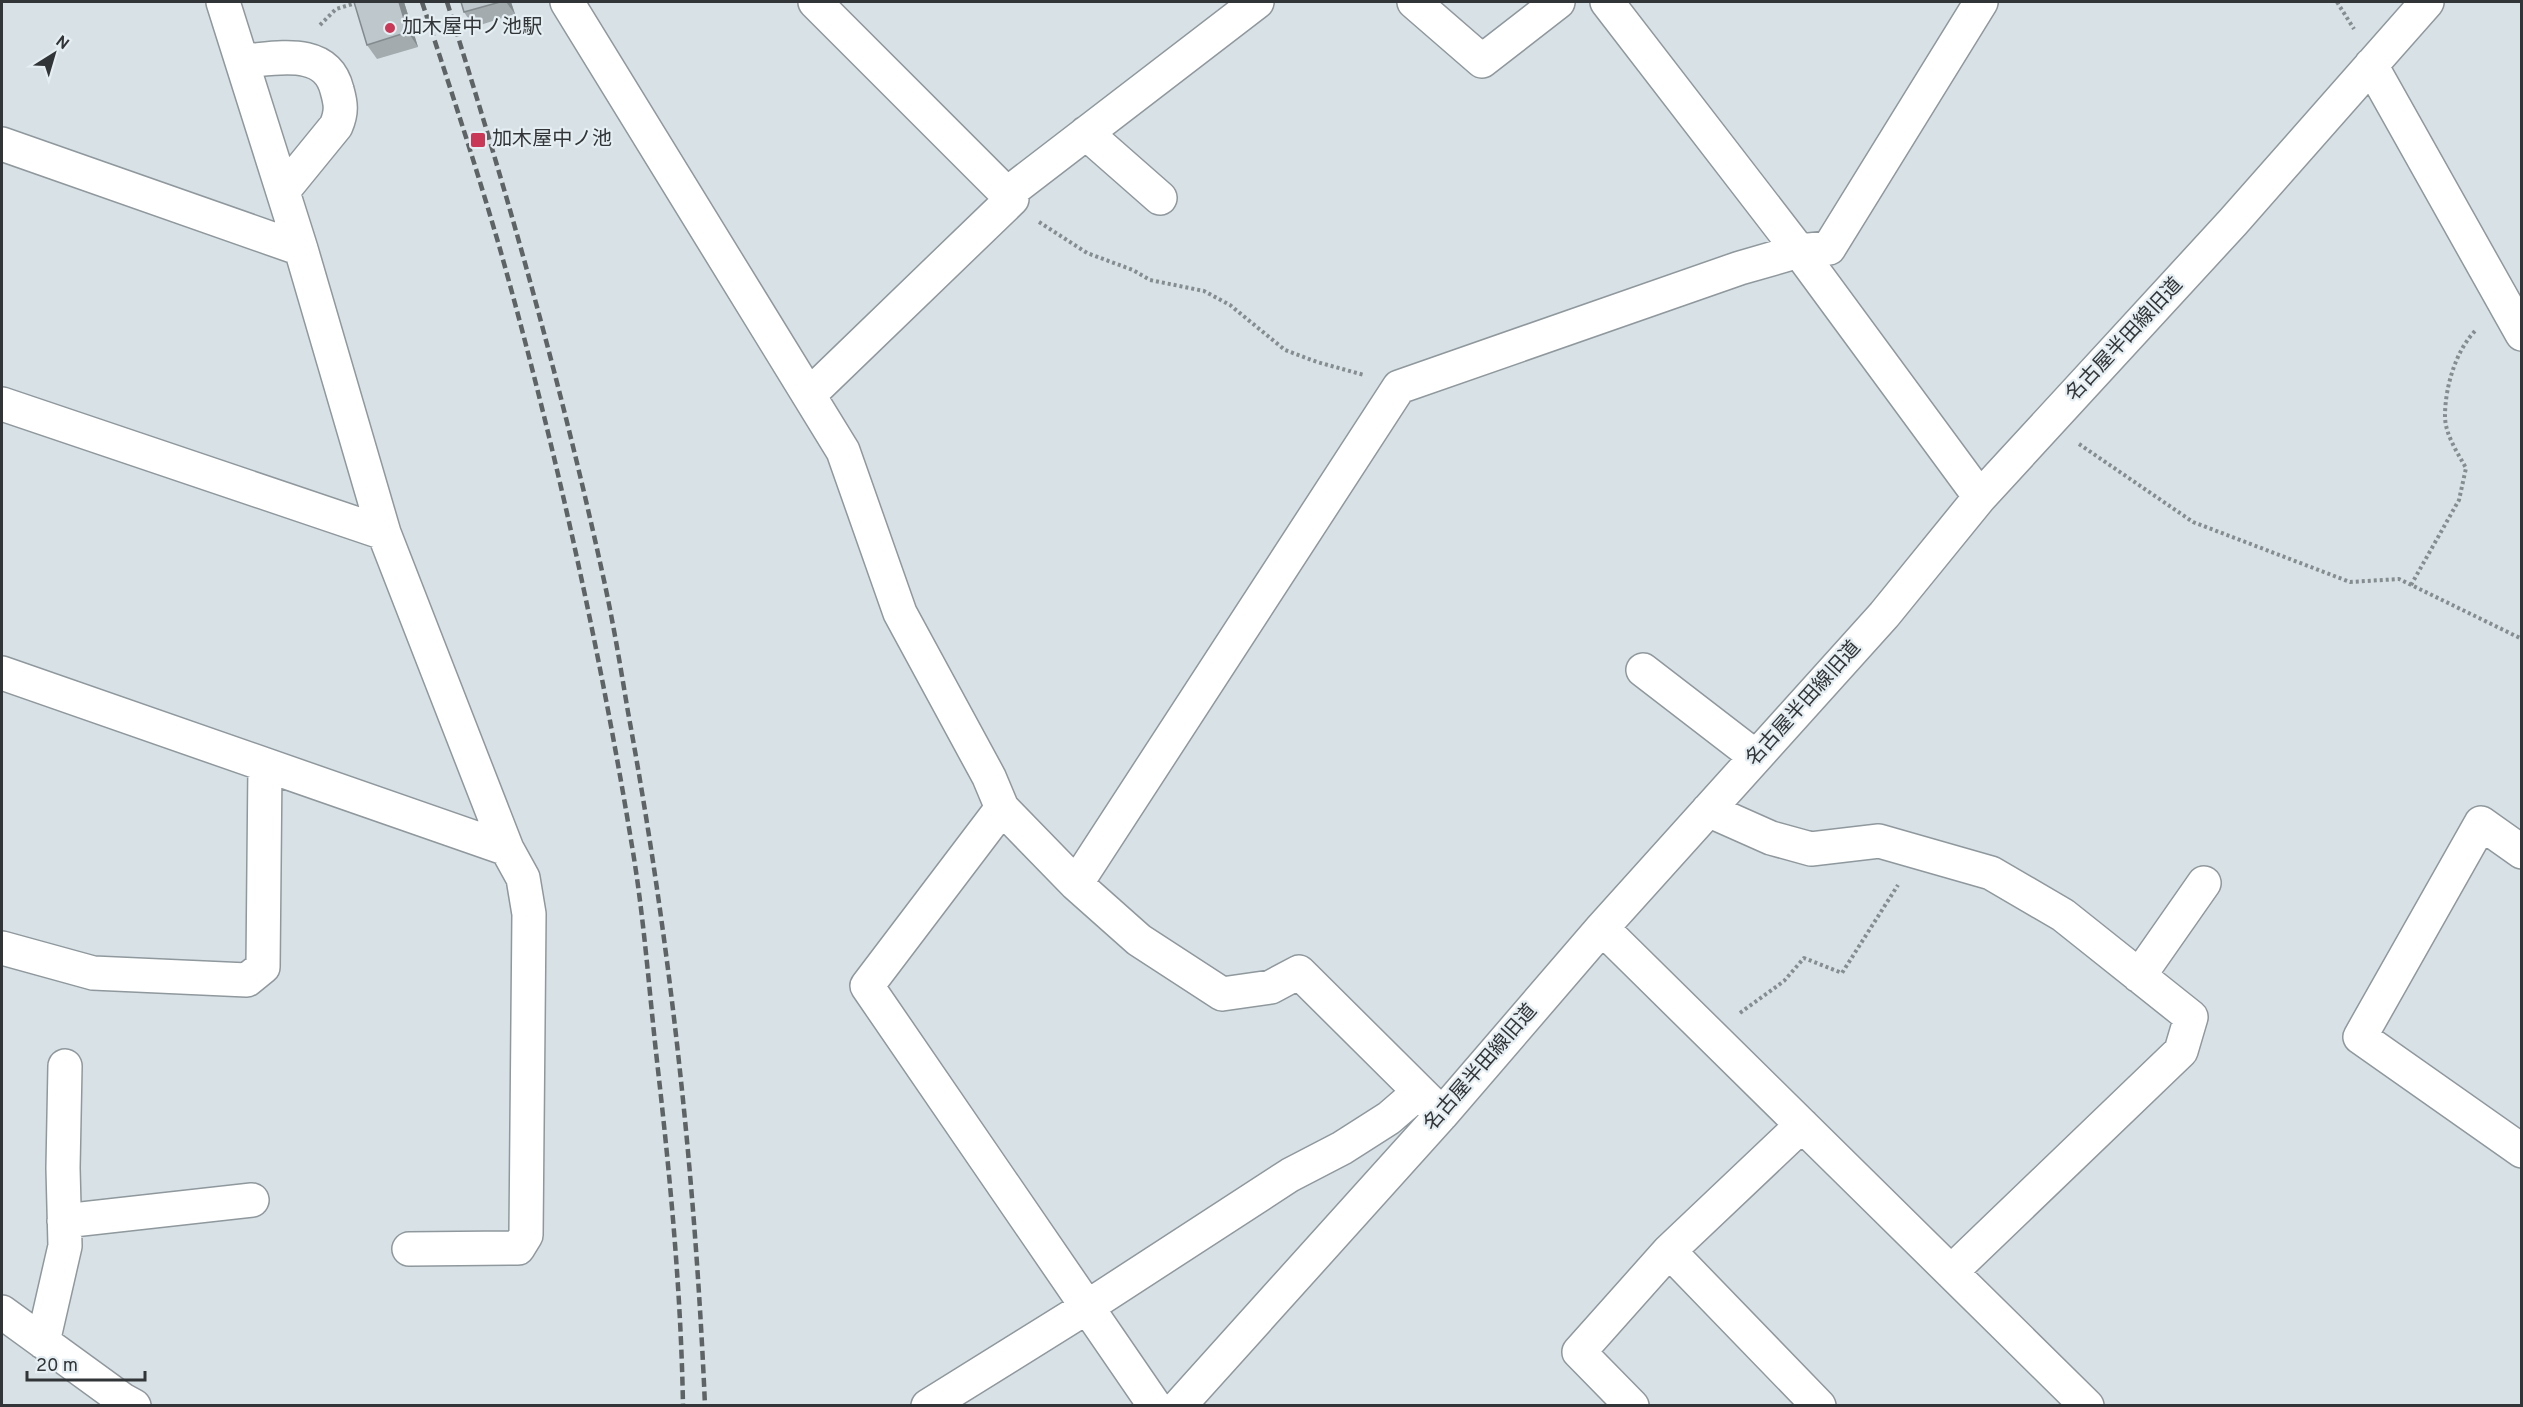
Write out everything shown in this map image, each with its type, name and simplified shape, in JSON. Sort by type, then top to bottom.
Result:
[{"type":"street","points":[[223,2],[301,249],[384,533],[507,849],[523,878],[530,914],[526,1235],[518,1248],[410,1249]]},
{"type":"street","points":[[567,2],[843,451],[900,613],[989,777],[1002,808],[1076,884],[1138,940],[1222,994],[1271,987],[1299,972],[1442,1114]]},
{"type":"street","points":[[814,2],[1007,194],[1257,2]]},
{"type":"street","points":[[1414,2],[1482,61],[1558,2]]},
{"type":"street","points":[[1607,2],[1799,251],[1980,497]]},
{"type":"street","points":[[1076,884],[1399,387],[1740,268],[1799,251],[1829,248],[1981,2]]},
{"type":"street","name":"名古屋半田線旧道","points":[[1179,1406],[1442,1114],[1602,928],[1884,615],[1980,497],[2233,222],[2427,2]]},
{"type":"street","points":[[242,61],[303,58],[316,62],[331,72],[334,78],[341,105],[341,115],[336,126],[283,191]]},
{"type":"street","points":[[2371,65],[2514,320]]},
{"type":"street","points":[[1086,132],[1160,198]]},
{"type":"street","points":[[2,144],[301,249]]},
{"type":"street","points":[[808,395],[1012,199]]},
{"type":"street","points":[[2,404],[384,533]]},
{"type":"street","points":[[1643,670],[1756,757]]},
{"type":"street","points":[[2,673],[507,849]]},
{"type":"street","points":[[2,948],[93,973],[247,980],[263,967],[265,765]]},
{"type":"street","points":[[1002,808],[867,986],[1155,1406]]},
{"type":"street","points":[[1708,810],[1772,838],[1811,849],[1879,841],[1991,873],[2063,915],[2191,1017],[2181,1051],[1951,1272]]},
{"type":"street","points":[[2522,852],[2481,823],[2360,1037],[2522,1151]]},
{"type":"street","points":[[2139,976],[2204,883]]},
{"type":"street","points":[[1602,928],[2087,1406]]},
{"type":"street","points":[[43,1342],[65,1246],[63,1168],[65,1066]]},
{"type":"street","points":[[928,1406],[1087,1307],[1290,1175],[1342,1148],[1389,1118],[1419,1092]]},
{"type":"street","points":[[1632,1406],[1579,1352],[1669,1251],[1802,1125]]},
{"type":"street","points":[[64,1221],[252,1200]]},
{"type":"street","points":[[1669,1251],[1819,1406]]},
{"type":"street","points":[[2,1312],[134,1406]]},
{"type":"path","points":[[1012,199],[1047,229],[1087,253],[1133,270],[1150,280],[1204,291],[1230,305],[1285,350],[1317,362],[1377,379],[1395,394]]},
{"type":"path","points":[[2411,585],[2459,500],[2466,468],[2452,444],[2445,417],[2449,381],[2466,340],[2514,320]]},
{"type":"path","points":[[2049,423],[2193,522],[2350,582],[2399,579],[2522,639]]},
{"type":"path","points":[[1711,1035],[1784,981],[1804,958],[1842,973],[1903,878],[1911,850]]},
{"type":"building","points":[[354,2],[399,2],[408,32],[367,45]]},
{"type":"building","points":[[461,2],[500,2],[464,12]]},
{"type":"railway","points":[[422,2],[500,249],[520,323],[557,471],[605,695],[632,846],[643,927],[674,1233],[683,1406]]},
{"type":"railway","points":[[447,2],[491,146],[552,364],[571,437],[614,633],[643,798],[668,971],[695,1231],[705,1406]]},
{"type":"place","name":"加木屋中ノ池駅","points":[[390,28]]},
{"type":"place","name":"加木屋中ノ池","points":[[478,140]]}]
